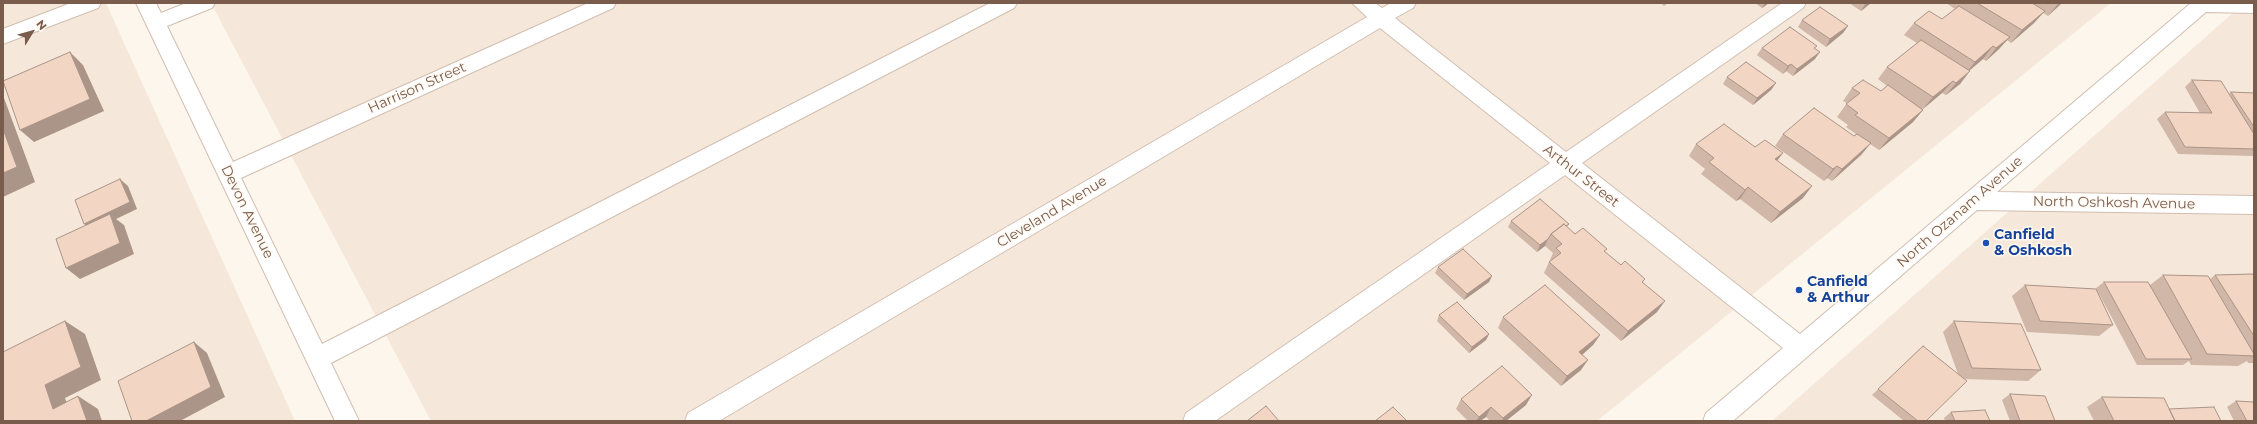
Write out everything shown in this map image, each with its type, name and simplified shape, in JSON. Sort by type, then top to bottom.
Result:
[{"type":"street","points":[[3,37],[91,3]]},
{"type":"street","name":"Devon Avenue","points":[[146,3],[347,421]]},
{"type":"street","points":[[156,23],[205,3]]},
{"type":"street","name":"Harrison Street","points":[[229,174],[606,3]]},
{"type":"street","points":[[317,358],[1008,3]]},
{"type":"street","name":"Arthur Street","points":[[1362,3],[1801,348]]},
{"type":"street","name":"Cleveland Avenue","points":[[697,421],[1406,3]]},
{"type":"street","points":[[1195,421],[1796,3]]},
{"type":"street","points":[[2203,4],[2254,6]]},
{"type":"street","name":"North Ozanam Avenue","points":[[1716,421],[2203,4]]},
{"type":"street","name":"North Oshkosh Avenue","points":[[1973,201],[2254,205]]},
{"type":"shaded area","points":[[3,3],[106,3],[295,421],[3,421]]},
{"type":"shaded area","points":[[211,3],[2111,3],[1597,421],[431,421]]},
{"type":"shaded area","points":[[2244,3],[2254,3],[2254,421],[1772,421]]},
{"type":"building","points":[[1977,3],[2032,3],[2045,11],[2022,30]]},
{"type":"building","points":[[1959,6],[2010,37],[1996,48],[1993,46],[1975,62],[1914,23],[1929,11],[1942,19]]},
{"type":"building","points":[[1820,7],[1848,26],[1830,39],[1802,20]]},
{"type":"building","points":[[1790,27],[1817,46],[1814,48],[1820,52],[1797,69],[1791,64],[1788,66],[1762,48]]},
{"type":"building","points":[[1921,40],[1970,71],[1956,83],[1953,81],[1933,97],[1887,67]]},
{"type":"building","points":[[70,52],[90,99],[20,130],[3,81]]},
{"type":"building","points":[[1746,62],[1776,83],[1757,98],[1727,77]]},
{"type":"building","points":[[1863,80],[1881,91],[1888,85],[1923,110],[1889,138],[1855,115],[1858,113],[1846,104],[1860,93],[1852,88]]},
{"type":"building","points":[[2192,80],[2221,81],[2254,134],[2254,149],[2185,147],[2165,112],[2212,113]]},
{"type":"building","points":[[2231,92],[2254,93],[2254,127]]},
{"type":"building","points":[[1814,108],[1854,136],[1857,134],[1871,143],[1842,169],[1837,166],[1833,169],[1783,134]]},
{"type":"building","points":[[1724,124],[1755,147],[1765,140],[1783,153],[1775,159],[1812,186],[1780,212],[1748,187],[1745,190],[1709,162],[1714,158],[1696,144]]},
{"type":"building","points":[[3,129],[17,167],[3,173]]},
{"type":"building","points":[[120,179],[130,202],[84,224],[75,200]]},
{"type":"building","points":[[1540,199],[1569,224],[1566,226],[1564,224],[1540,245],[1511,221]]},
{"type":"building","points":[[110,214],[120,243],[66,268],[56,239]]},
{"type":"building","points":[[1564,224],[1575,234],[1583,228],[1607,249],[1604,251],[1621,265],[1625,261],[1645,279],[1642,282],[1665,301],[1628,331],[1549,262],[1561,253],[1556,248],[1562,244],[1551,234]]},
{"type":"building","points":[[1463,249],[1492,276],[1467,294],[1438,267]]},
{"type":"building","points":[[2254,274],[2254,336],[2215,275]]},
{"type":"building","points":[[2163,275],[2208,276],[2254,356],[2207,354]]},
{"type":"building","points":[[2104,282],[2148,282],[2192,359],[2146,359]]},
{"type":"building","points":[[1545,285],[1600,335],[1579,352],[1588,360],[1567,376],[1503,317]]},
{"type":"building","points":[[2025,285],[2096,289],[2113,325],[2040,321]]},
{"type":"building","points":[[1457,302],[1489,334],[1472,347],[1439,315]]},
{"type":"building","points":[[65,321],[81,367],[45,385],[53,409],[78,396],[87,421],[3,421],[3,352]]},
{"type":"building","points":[[1954,321],[2021,324],[2041,370],[1972,368]]},
{"type":"building","points":[[194,342],[211,387],[146,421],[132,421],[118,381]]},
{"type":"building","points":[[1923,346],[1967,381],[1926,421],[1918,421],[1878,389]]},
{"type":"building","points":[[1502,366],[1532,395],[1503,418],[1491,407],[1479,417],[1461,399]]},
{"type":"building","points":[[2010,394],[2045,396],[2055,421],[2020,421]]},
{"type":"building","points":[[2102,397],[2164,398],[2175,421],[2114,421]]},
{"type":"building","points":[[2236,401],[2254,402],[2254,421],[2247,421]]},
{"type":"building","points":[[1266,406],[1279,421],[1247,421]]},
{"type":"building","points":[[1393,407],[1407,421],[1375,421]]},
{"type":"building","points":[[2214,407],[2221,421],[2175,421],[2169,409]]},
{"type":"building","points":[[1985,410],[1990,421],[1955,421],[1951,412]]},
{"type":"place","name":"Canfield & Oshkosh","points":[[1986,243]]},
{"type":"place","name":"Canfield & Arthur","points":[[1799,290]]}]
